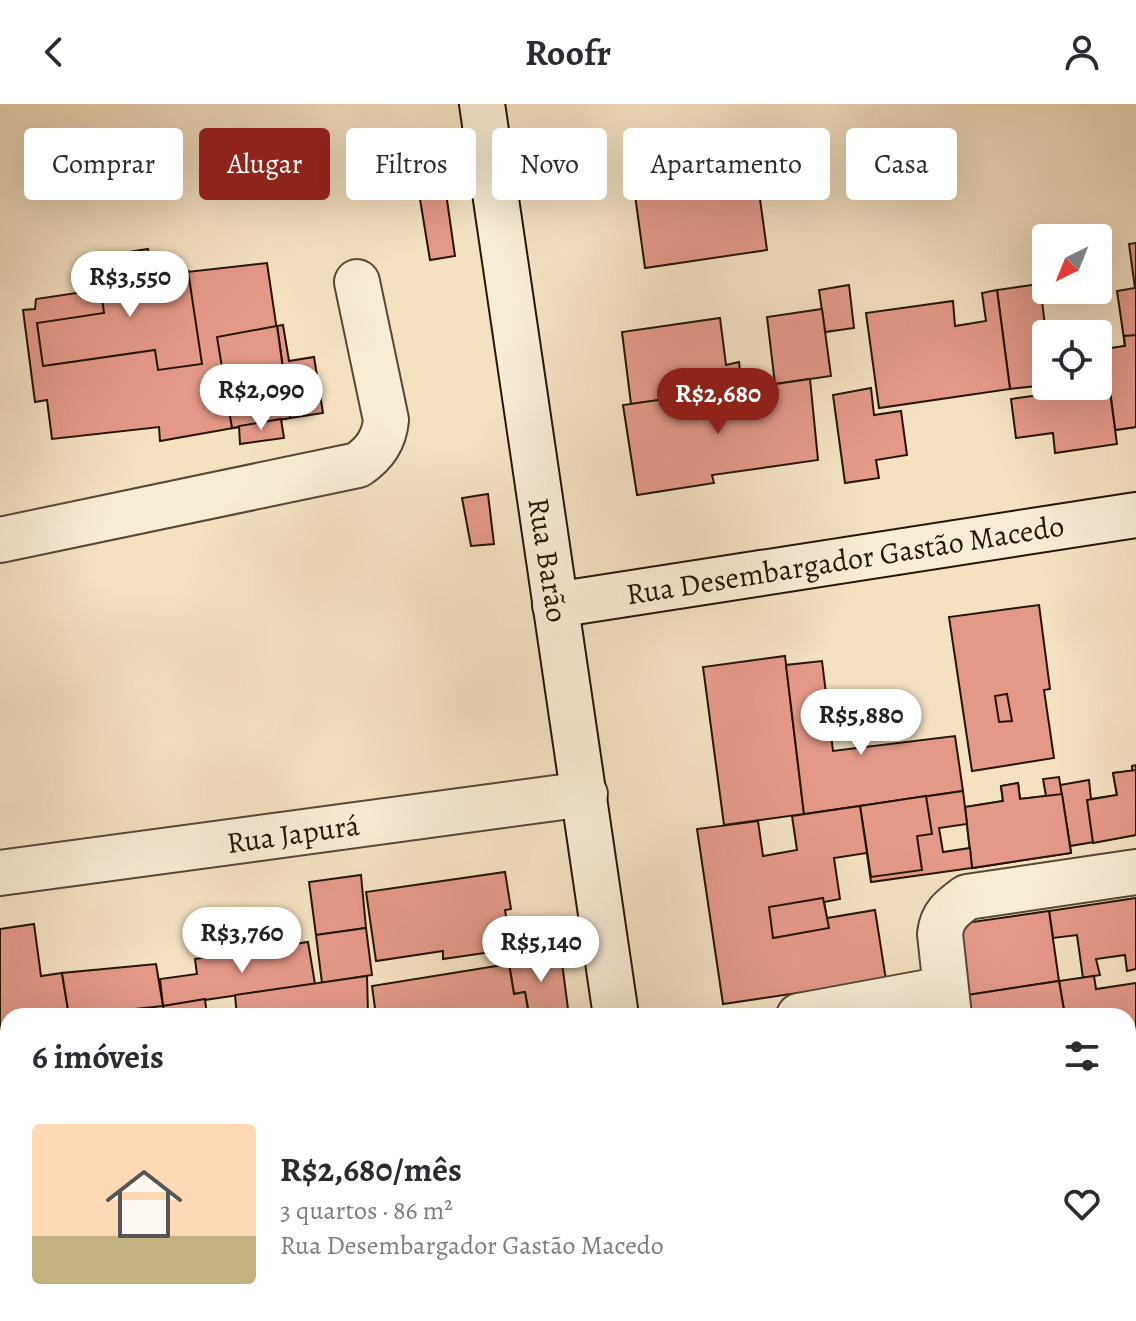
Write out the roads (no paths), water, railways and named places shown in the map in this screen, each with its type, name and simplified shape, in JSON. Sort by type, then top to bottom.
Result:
[{"type":"street","name":"Rua Barão","points":[[482,104],[615,1008]]},
{"type":"street","points":[[0,540],[358,465],[370,456],[385,434],[386,420],[357,282]]},
{"type":"street","name":"Rua Desembargador Gastão Macedo","points":[[555,605],[1136,515]]},
{"type":"street","name":"Rua Japurá","points":[[0,873],[585,794]]},
{"type":"street","points":[[890,1008],[947,1003],[942,921],[967,897],[1136,872]]}]
